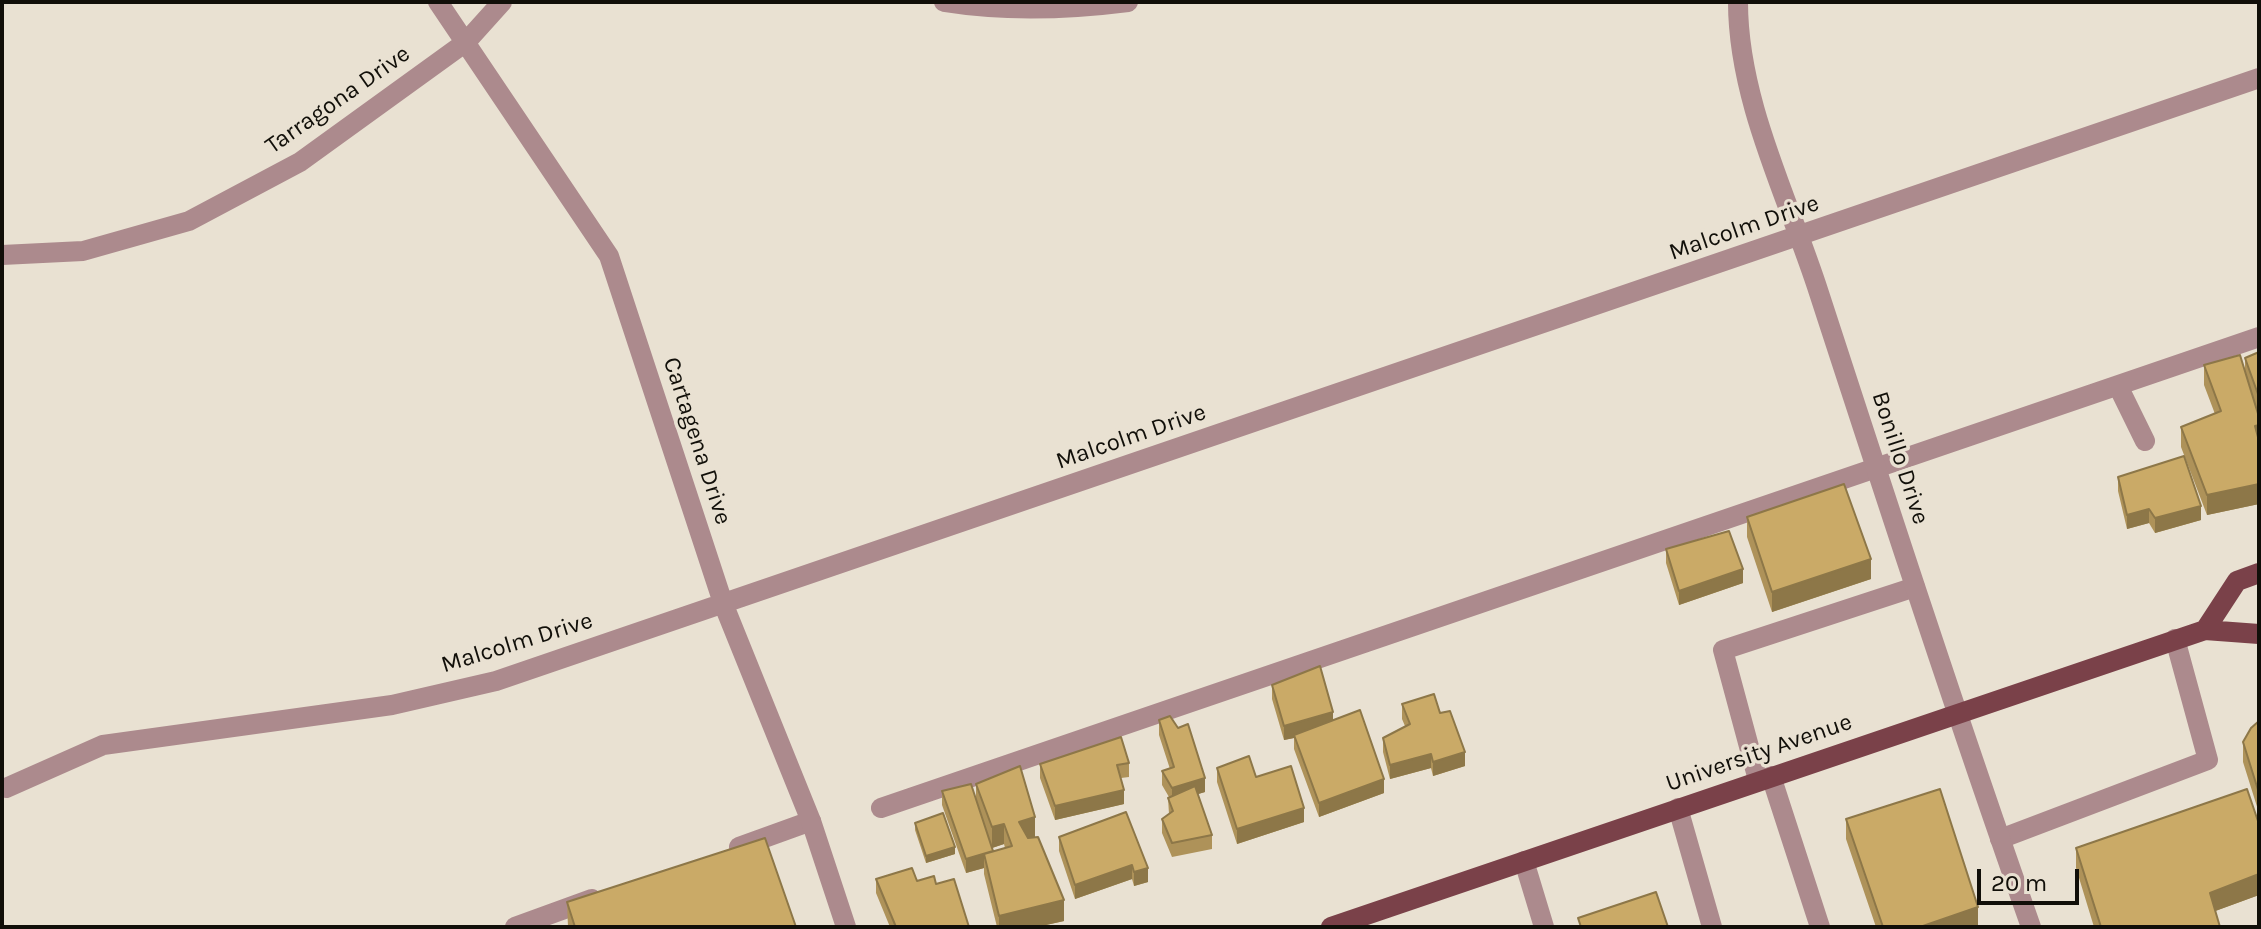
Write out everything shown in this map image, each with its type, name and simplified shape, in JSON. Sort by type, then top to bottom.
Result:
[{"type":"main road","points":[[2205,630],[2237,581],[2259,573]]},
{"type":"main road","name":"University Avenue","points":[[1331,927],[2175,639],[2205,630],[2259,634]]},
{"type":"street","name":"Cartagena Drive","points":[[438,2],[609,256],[723,603],[811,821],[846,927]]},
{"type":"street","name":"Tarragona Drive","points":[[2,255],[83,251],[189,221],[300,162],[466,42],[502,2]]},
{"type":"street","points":[[944,2],[992,10],[1075,9],[1128,2]]},
{"type":"street","name":"Bonillo Drive","points":[[1738,2],[1738,23],[1760,130],[1801,236],[1956,713],[2031,927]]},
{"type":"street","name":"Malcolm Drive","points":[[4,786],[103,745],[392,705],[496,681],[2259,78]]},
{"type":"street","points":[[881,808],[2259,337]]},
{"type":"street","points":[[2118,386],[2145,441]]},
{"type":"street","points":[[1820,927],[1765,778],[1723,650],[1915,587]]},
{"type":"street","points":[[2000,839],[2208,760],[2175,639]]},
{"type":"street","points":[[1678,808],[1712,927]]},
{"type":"street","points":[[722,853],[811,821]]},
{"type":"street","points":[[1524,861],[1544,927]]},
{"type":"street","points":[[515,927],[619,890]]},
{"type":"building","points":[[2259,352],[2259,397],[2245,358]]},
{"type":"building","points":[[2240,355],[2259,417],[2259,425],[2255,426],[2259,441],[2259,484],[2207,495],[2181,427],[2221,411],[2204,365]]},
{"type":"building","points":[[2184,456],[2201,506],[2155,518],[2149,509],[2127,515],[2118,477]]},
{"type":"building","points":[[1844,484],[1871,559],[1772,592],[1747,517]]},
{"type":"building","points":[[1729,531],[1743,569],[1679,591],[1666,549]]},
{"type":"building","points":[[1320,666],[1333,712],[1284,726],[1272,685]]},
{"type":"building","points":[[1434,694],[1440,713],[1450,711],[1465,752],[1433,762],[1431,754],[1390,765],[1383,738],[1410,724],[1402,704]]},
{"type":"building","points":[[1360,710],[1384,779],[1319,803],[1294,735]]},
{"type":"building","points":[[1170,716],[1178,728],[1188,724],[1205,778],[1172,788],[1162,771],[1174,767],[1159,720]]},
{"type":"building","points":[[2259,721],[2259,793],[2243,742]]},
{"type":"building","points":[[1121,737],[1129,763],[1117,765],[1124,790],[1055,806],[1040,764]]},
{"type":"building","points":[[1249,756],[1256,777],[1291,766],[1304,808],[1237,829],[1217,768]]},
{"type":"building","points":[[1020,766],[1035,817],[1019,822],[1028,838],[1038,837],[1064,900],[999,916],[984,854],[1012,846],[1004,824],[992,827],[976,784]]},
{"type":"building","points":[[971,784],[993,851],[966,859],[942,791]]},
{"type":"building","points":[[1195,786],[1212,835],[1172,843],[1162,819],[1173,811],[1168,798]]},
{"type":"building","points":[[1940,789],[1978,907],[1920,927],[1883,927],[1846,819]]},
{"type":"building","points":[[2247,789],[2259,824],[2259,874],[2210,893],[2220,927],[2101,927],[2076,848]]},
{"type":"building","points":[[1126,812],[1148,868],[1134,872],[1132,865],[1075,885],[1059,837]]},
{"type":"building","points":[[943,813],[955,847],[926,856],[915,823]]},
{"type":"building","points":[[765,838],[796,927],[575,927],[567,902]]},
{"type":"building","points":[[912,868],[917,881],[934,876],[936,884],[954,879],[969,927],[896,927],[876,879]]},
{"type":"building","points":[[1656,892],[1668,927],[1581,927],[1578,918]]}]
